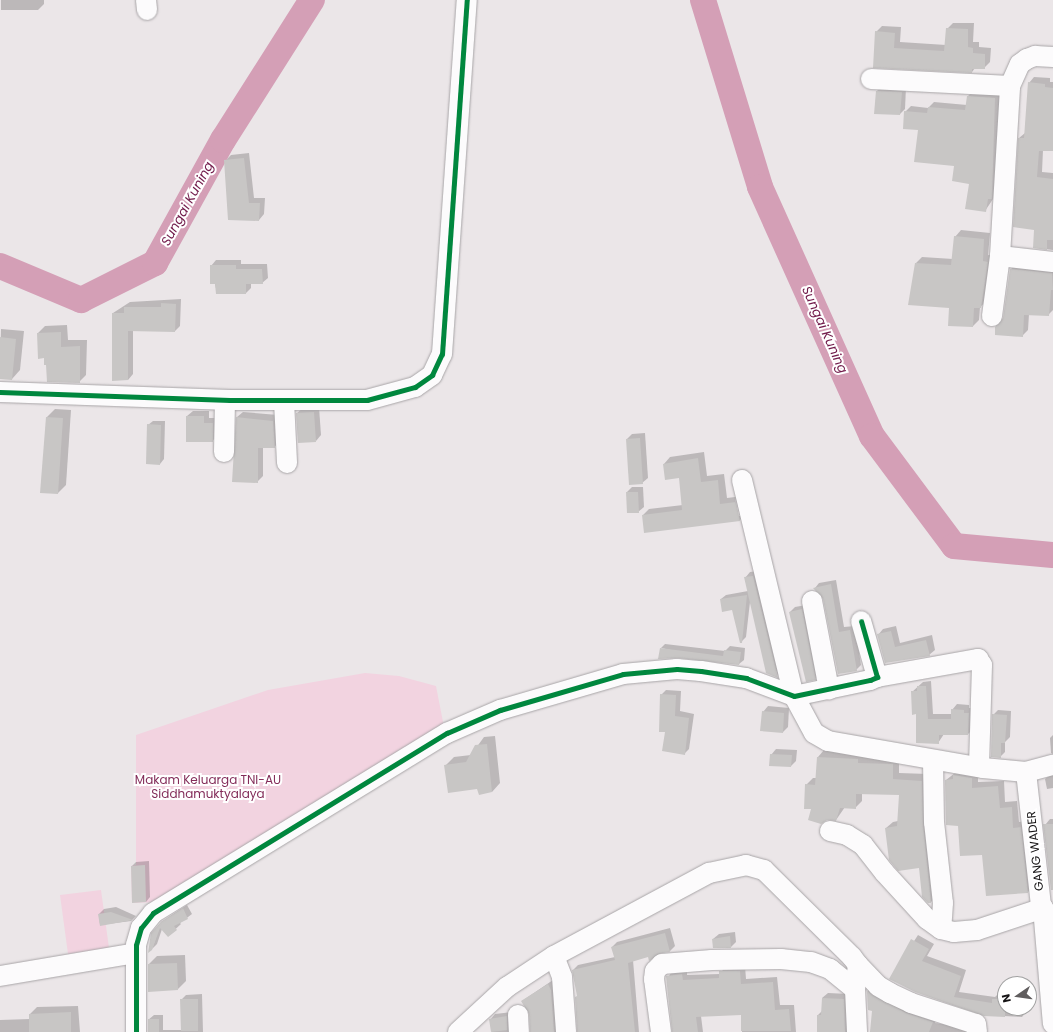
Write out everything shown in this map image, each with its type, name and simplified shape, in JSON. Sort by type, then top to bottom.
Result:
[{"type":"street","points":[[0,392],[224,400],[366,400],[415,387],[432,375],[442,354],[467,0]]},
{"type":"street","points":[[992,316],[1000,256],[1010,86],[1020,64],[1026,59],[1035,56],[1053,57]]},
{"type":"street","points":[[871,79],[1010,86]]},
{"type":"street","points":[[1000,256],[1053,262]]},
{"type":"street","points":[[224,400],[224,452]]},
{"type":"street","points":[[284,401],[287,463]]},
{"type":"street","points":[[742,480],[794,696],[814,733],[828,741],[979,767],[1026,772],[1053,765]]},
{"type":"street","points":[[812,601],[829,689]]},
{"type":"street","points":[[861,622],[877,677]]},
{"type":"street","points":[[136,1032],[136,953],[141,928],[160,908],[447,734],[471,722],[594,681],[623,674],[677,669],[746,678],[794,696],[877,677],[978,659],[982,665],[979,767]]},
{"type":"street","points":[[933,760],[934,822],[943,903],[941,929]]},
{"type":"street","name":"GANG WADER","points":[[1026,772],[1046,905],[1053,1024]]},
{"type":"street","points":[[830,831],[846,835],[863,845],[884,872],[927,919],[941,929],[954,932],[977,930],[1046,905]]},
{"type":"street","points":[[458,1032],[508,987],[554,956],[709,873],[746,866],[764,870],[878,986],[911,1003],[976,1024],[977,1030]]},
{"type":"street","points":[[0,976],[136,953]]},
{"type":"street","points":[[554,956],[562,977],[566,1032]]},
{"type":"street","points":[[661,1032],[654,979],[655,971],[662,964],[712,960],[781,959],[811,962],[830,969],[855,989]]},
{"type":"street","points":[[857,1032],[855,989],[858,964]]},
{"type":"green space","name":"Makam Keluarga TNI-AU Siddhamuktyalaya","points":[[365,673],[399,676],[436,686],[444,727],[158,902],[132,903],[131,866],[136,865],[136,735],[268,690]]},
{"type":"green space","points":[[101,890],[109,948],[68,954],[60,895]]},
{"type":"building","points":[[946,28],[968,29],[968,47],[973,48],[973,53],[985,54],[985,69],[972,69],[972,73],[873,68],[875,31],[895,33],[894,48],[944,51]]},
{"type":"building","points":[[1028,82],[1045,84],[1045,87],[1053,88],[1053,151],[1039,151],[1037,177],[1053,179],[1053,240],[1047,240],[1047,250],[1033,248],[1034,230],[1013,227],[1018,138],[1024,138]]},
{"type":"building","points":[[876,91],[902,92],[900,115],[874,114]]},
{"type":"building","points":[[967,96],[995,98],[992,199],[988,199],[986,212],[965,209],[969,184],[952,181],[954,166],[914,162],[918,130],[903,129],[904,111],[927,113],[928,107],[965,110]]},
{"type":"building","points":[[244,158],[249,203],[260,203],[259,221],[228,220],[224,160]]},
{"type":"building","points":[[954,236],[984,239],[983,261],[988,262],[981,308],[974,308],[973,327],[948,326],[949,308],[908,305],[915,263],[951,265]]},
{"type":"building","points":[[210,265],[236,265],[236,269],[262,269],[263,284],[246,284],[246,294],[216,294],[215,284],[210,284]]},
{"type":"building","points":[[1010,269],[1052,273],[1053,290],[1051,290],[1049,316],[1024,315],[1023,337],[995,335],[995,327],[1003,318]]},
{"type":"building","points":[[161,303],[176,304],[175,332],[128,331],[128,380],[112,381],[112,313],[124,313],[124,307],[161,307]]},
{"type":"building","points":[[61,332],[61,347],[80,346],[80,383],[47,382],[44,358],[38,359],[37,333]]},
{"type":"building","points":[[0,337],[16,339],[12,380],[0,379]]},
{"type":"building","points":[[314,412],[316,442],[298,443],[296,413]]},
{"type":"building","points":[[186,416],[204,416],[204,423],[213,423],[213,442],[186,442]]},
{"type":"building","points":[[46,417],[63,418],[58,494],[40,493]]},
{"type":"building","points":[[236,417],[273,421],[275,448],[258,448],[258,483],[232,482]]},
{"type":"building","points":[[147,424],[161,425],[160,465],[146,464]]},
{"type":"building","points":[[640,438],[643,484],[629,485],[626,439]]},
{"type":"building","points":[[698,458],[701,482],[718,480],[720,504],[736,502],[740,521],[644,533],[642,515],[682,510],[679,478],[665,480],[663,464]]},
{"type":"building","points":[[626,492],[638,492],[639,513],[627,513]]},
{"type":"building","points":[[753,576],[778,678],[766,673],[744,577]]},
{"type":"building","points":[[831,584],[839,632],[850,630],[857,671],[838,674],[823,599],[813,588]]},
{"type":"building","points":[[747,595],[742,643],[740,643],[732,610],[722,612],[720,599]]},
{"type":"building","points":[[802,609],[816,680],[806,682],[789,612]]},
{"type":"building","points":[[891,631],[895,647],[926,640],[930,656],[885,663],[877,634]]},
{"type":"building","points":[[660,648],[723,656],[724,650],[741,652],[739,665],[678,658],[658,659]]},
{"type":"building","points":[[917,686],[926,686],[928,719],[951,719],[951,709],[964,710],[964,713],[969,713],[968,735],[939,735],[939,744],[916,743],[916,714],[912,715],[911,691],[917,691]]},
{"type":"building","points":[[660,694],[676,695],[675,716],[689,718],[685,755],[662,751],[665,732],[659,732]]},
{"type":"building","points":[[762,711],[784,713],[783,733],[760,731]]},
{"type":"building","points":[[992,714],[1007,715],[1005,743],[1001,743],[1001,758],[991,757]]},
{"type":"building","points":[[487,744],[492,792],[479,795],[477,789],[448,793],[444,765],[466,762],[475,745]]},
{"type":"building","points":[[770,754],[792,755],[791,767],[769,766]]},
{"type":"building","points":[[817,757],[858,759],[858,763],[893,764],[893,779],[922,781],[923,823],[931,903],[928,903],[922,897],[919,868],[898,871],[889,860],[885,828],[897,826],[899,795],[856,794],[856,809],[840,808],[836,821],[827,820],[821,824],[808,820],[811,809],[804,809],[805,784],[815,785]]},
{"type":"building","points":[[953,775],[972,778],[972,788],[998,786],[1000,808],[1012,807],[1013,828],[1021,827],[1028,893],[986,896],[982,855],[960,856],[958,826],[946,825],[945,780],[953,779]]},
{"type":"building","points":[[1043,824],[1053,824],[1053,890],[1051,890]]},
{"type":"building","points":[[145,865],[146,902],[132,903],[131,866]]},
{"type":"building","points":[[183,908],[188,919],[174,926],[177,930],[168,937],[160,928],[152,950],[148,953],[151,933],[161,922]]},
{"type":"building","points":[[111,912],[133,920],[100,926],[98,914]]},
{"type":"building","points":[[665,933],[670,952],[661,953],[649,961],[648,957],[628,963],[635,1032],[577,1032],[575,997],[577,996],[572,970],[615,960],[611,947]]},
{"type":"building","points":[[730,936],[731,948],[713,948],[712,939]]},
{"type":"building","points":[[911,939],[929,949],[922,961],[961,976],[954,997],[992,1003],[992,999],[997,999],[997,1016],[1005,1017],[984,1016],[915,992],[889,979]]},
{"type":"building","points":[[177,963],[178,990],[148,992],[148,964]]},
{"type":"building","points":[[719,971],[740,971],[741,984],[773,982],[775,1010],[789,1009],[791,1031],[741,1031],[741,1015],[696,1017],[698,1032],[672,1032],[666,976],[682,974],[683,980],[719,978]]},
{"type":"building","points":[[548,984],[551,990],[554,1032],[530,1032],[529,1014],[521,1001]]},
{"type":"building","points":[[867,991],[906,1013],[933,1022],[929,1032],[870,1032],[872,1011],[868,1010]]},
{"type":"building","points":[[822,998],[844,999],[845,1032],[817,1032],[817,1015],[821,1015]]},
{"type":"building","points":[[180,999],[198,999],[198,1031],[181,1031]]},
{"type":"building","points":[[71,1012],[71,1032],[29,1032],[29,1014]]},
{"type":"building","points":[[507,1016],[507,1030],[491,1032],[489,1019]]},
{"type":"building","points":[[148,1019],[159,1019],[159,1032],[148,1032]]},
{"type":"waterway","name":"Sungai Kuning","points":[[0,266],[81,300],[155,263],[223,140],[312,0]]},
{"type":"waterway","name":"Sungai Kuning","points":[[703,0],[760,187],[872,436],[954,546],[1053,555]]},
{"type":"cycle path","points":[[0,392],[230,400],[367,400],[415,387],[432,375],[442,354],[467,0]]},
{"type":"cycle path","points":[[136,1032],[136,945],[141,928],[153,913],[447,733],[500,710],[623,674],[677,669],[701,671],[746,678],[794,696],[870,680],[877,677],[861,621]]}]
